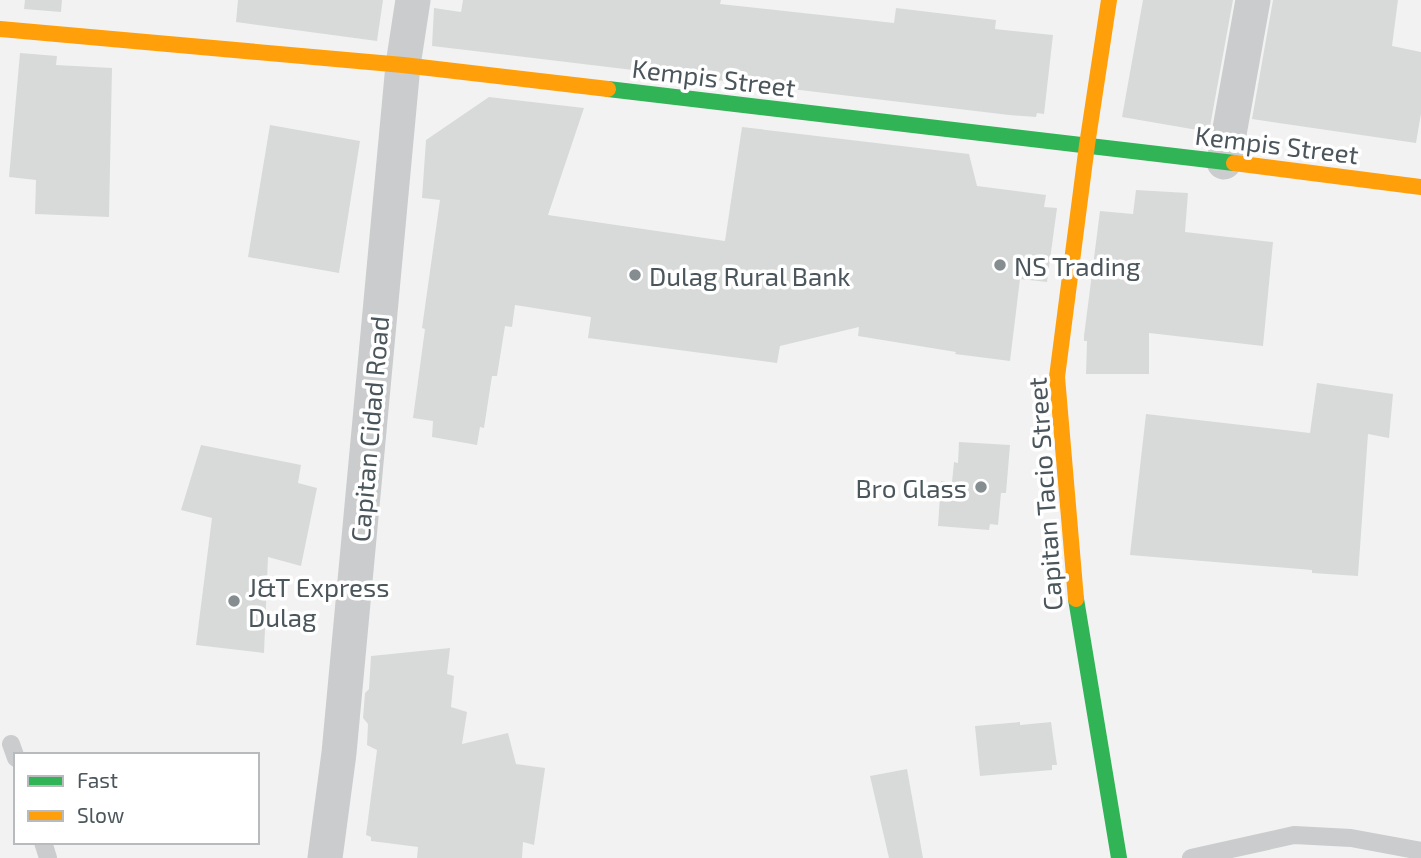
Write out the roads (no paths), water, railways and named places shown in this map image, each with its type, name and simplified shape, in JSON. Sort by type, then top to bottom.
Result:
[{"type":"street","name":"Capitan Cidad Road","points":[[325,858],[339,753],[403,65],[412,0]]},
{"type":"street","name":"Capitan Tacio Street","points":[[1109,0],[1057,377],[1078,617],[1119,858]]},
{"type":"street","points":[[1224,162],[1253,0]]},
{"type":"street","name":"Kempis Street","points":[[0,29],[403,65],[1421,187]]},
{"type":"lane","points":[[1191,858],[1294,835],[1351,838],[1421,851]]},
{"type":"place","name":"NS Trading","points":[[1000,265]]},
{"type":"place","name":"Dulag Rural Bank","points":[[635,275]]},
{"type":"place","name":"Bro Glass","points":[[981,487]]},
{"type":"place","name":"J&T Express Dulag","points":[[234,601]]}]
